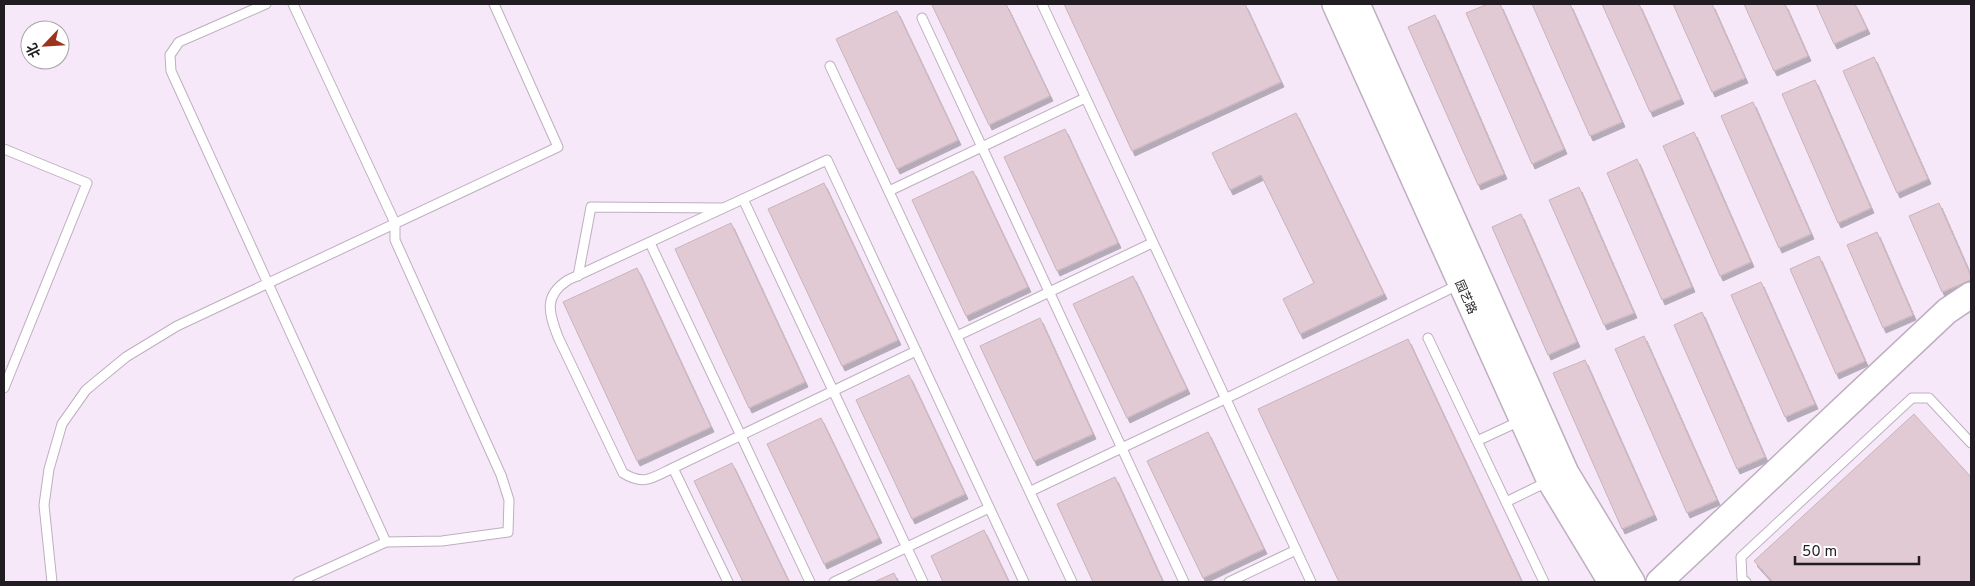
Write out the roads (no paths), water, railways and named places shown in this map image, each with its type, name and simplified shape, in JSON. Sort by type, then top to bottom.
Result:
[{"type":"street","name":"园艺路","points":[[1335,4],[1550,481],[1611,582]]},
{"type":"street","name":"园艺路","points":[[1357,4],[1566,473],[1632,582]]},
{"type":"street","points":[[1659,582],[1947,312],[1971,295]]},
{"type":"lane","points":[[266,4],[179,42],[170,55],[171,71],[266,284],[386,542]]},
{"type":"lane","points":[[293,4],[395,223],[395,240],[501,475],[509,500],[508,532],[442,541],[386,542],[298,582]]},
{"type":"lane","points":[[52,582],[44,505],[48,469],[62,424],[86,390],[126,357],[177,326],[558,147],[494,4]]},
{"type":"lane","points":[[1042,4],[1310,582]]},
{"type":"lane","points":[[922,18],[1184,582]]},
{"type":"lane","points":[[830,66],[1031,490],[1072,582]]},
{"type":"lane","points":[[889,191],[1085,98]]},
{"type":"lane","points":[[4,149],[87,183],[4,388]]},
{"type":"lane","points":[[916,351],[647,480],[634,480],[623,473],[558,337],[551,318],[550,304],[556,288],[578,276],[827,160],[1024,582]]},
{"type":"lane","points":[[743,199],[923,582]]},
{"type":"lane","points":[[578,276],[591,207],[724,208]]},
{"type":"lane","points":[[957,336],[1152,242]]},
{"type":"lane","points":[[650,243],[810,582]]},
{"type":"lane","points":[[1031,490],[1225,399],[1460,284]]},
{"type":"lane","points":[[1428,338],[1544,582]]},
{"type":"lane","points":[[1746,582],[1742,579],[1741,557],[1912,398],[1929,398],[1971,443]]},
{"type":"lane","points":[[1478,441],[1521,420]]},
{"type":"lane","points":[[673,468],[728,582]]},
{"type":"lane","points":[[1506,502],[1550,481]]},
{"type":"lane","points":[[834,582],[989,508]]},
{"type":"lane","points":[[1229,582],[1296,550]]}]
